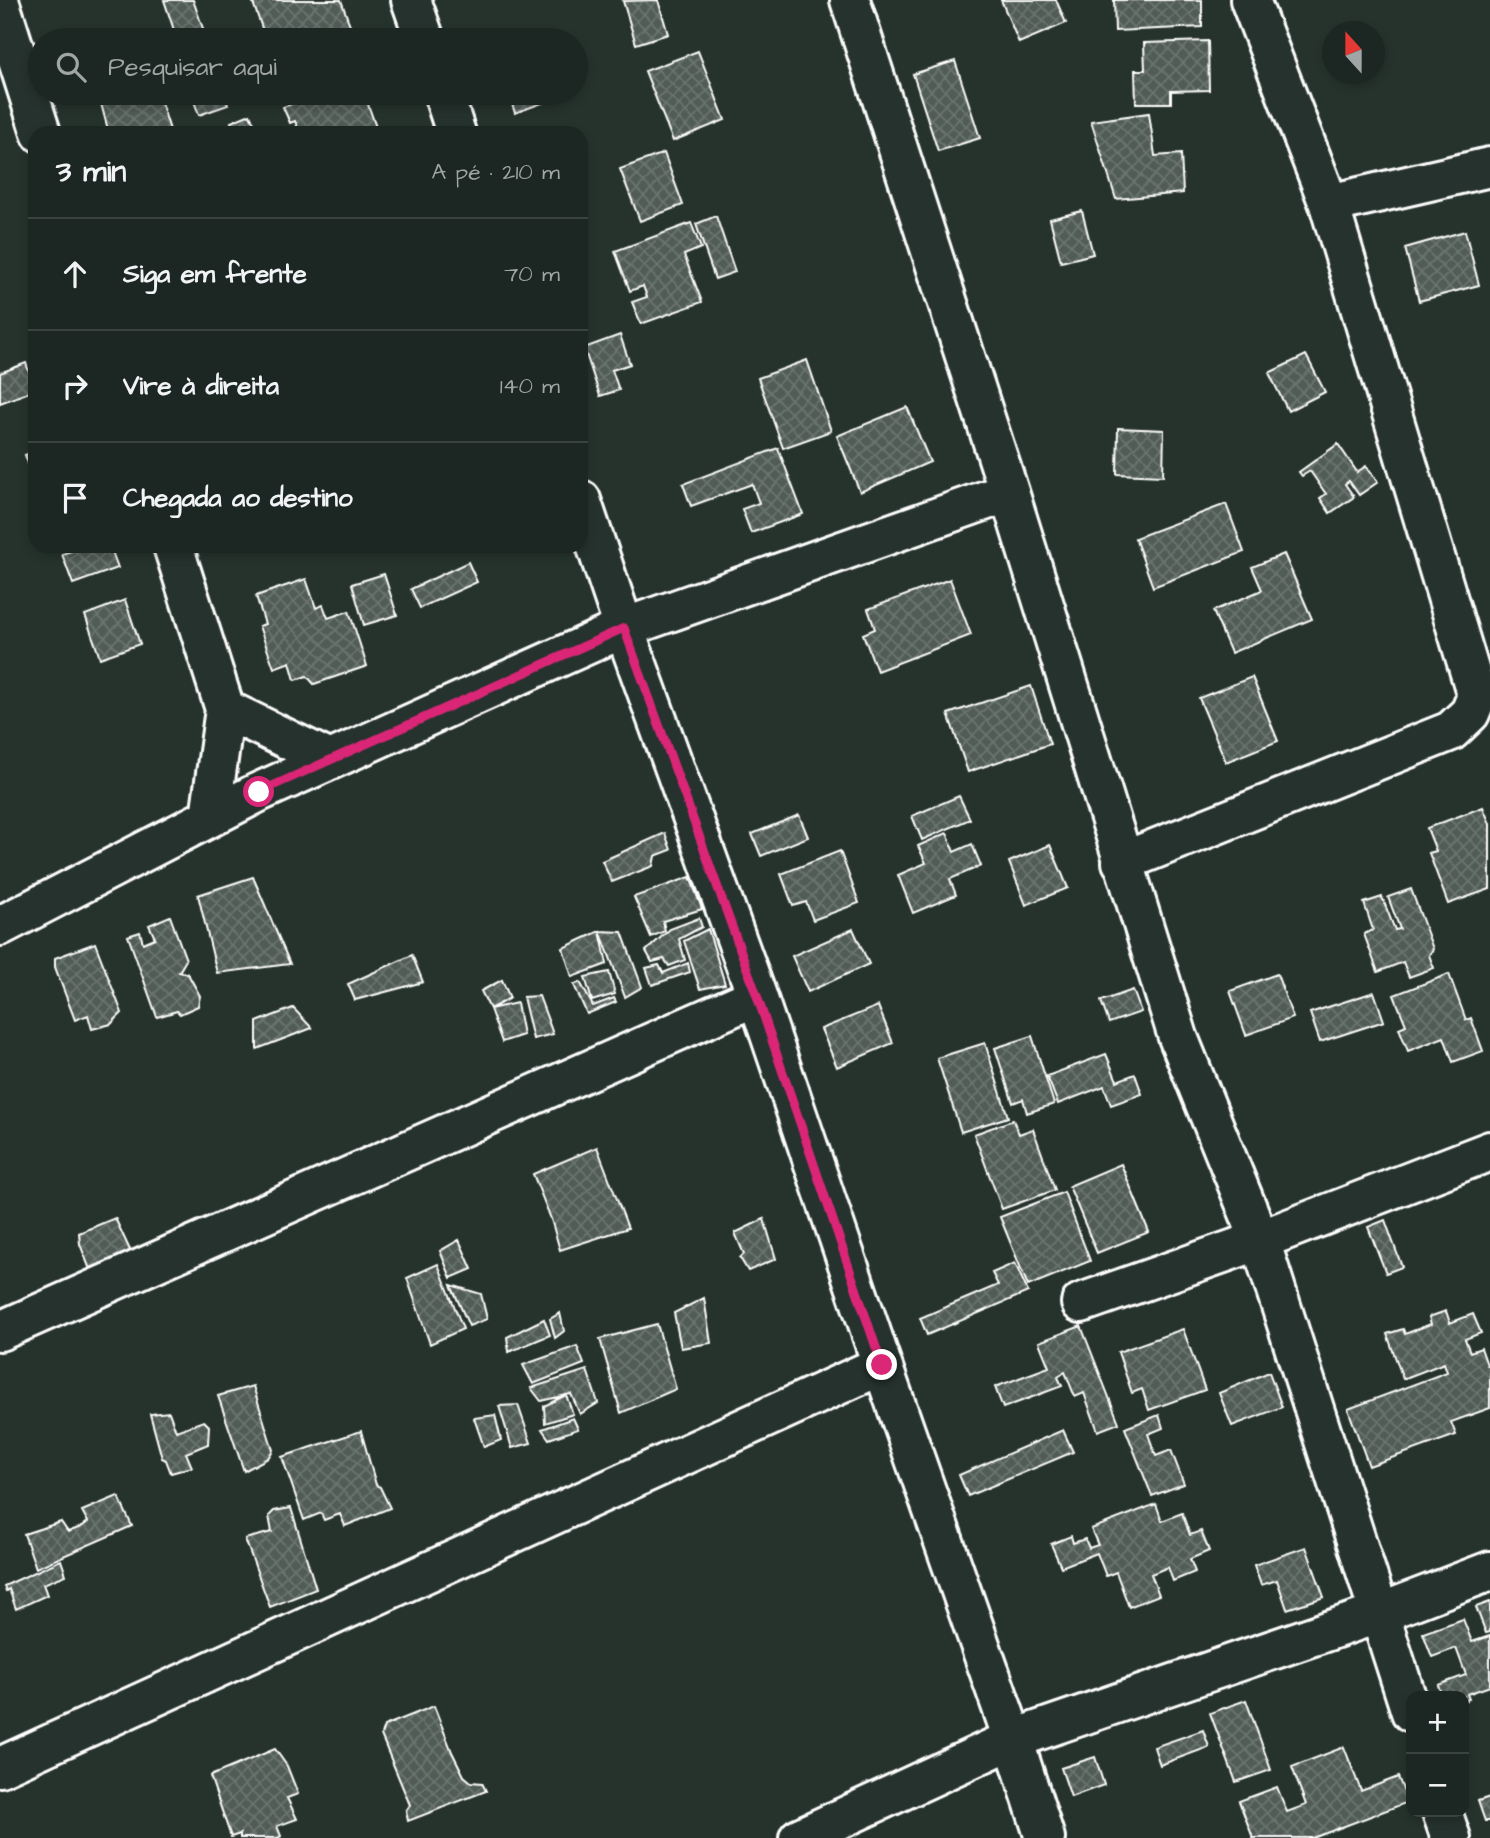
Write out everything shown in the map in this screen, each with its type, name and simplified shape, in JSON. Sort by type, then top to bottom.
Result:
[{"type":"street","points":[[411,0],[421,28]]},
{"type":"street","points":[[850,0],[1009,492],[1178,1037],[1260,1240],[1406,1696]]},
{"type":"street","points":[[1122,862],[1451,731],[1471,713],[1477,696],[1329,204],[1250,0]]},
{"type":"street","points":[[0,4],[28,92]]},
{"type":"street","points":[[32,105],[39,126]]},
{"type":"street","points":[[447,105],[454,126]]},
{"type":"street","points":[[1329,204],[1490,167]]},
{"type":"street","points":[[0,926],[259,792],[624,628],[1009,492]]},
{"type":"street","points":[[588,521],[757,996],[1045,1838]]},
{"type":"street","points":[[175,553],[225,709],[210,817]]},
{"type":"street","points":[[225,709],[330,760]]},
{"type":"street","points":[[0,1331],[757,996]]},
{"type":"street","points":[[1081,1303],[1260,1240],[1490,1151]]},
{"type":"street","points":[[0,1767],[882,1365]]},
{"type":"street","points":[[799,1838],[1013,1739],[1380,1613],[1490,1571]]},
{"type":"street","points":[[1444,1817],[1451,1838]]},
{"type":"building","points":[[164,0],[193,0],[203,28],[173,28]]},
{"type":"building","points":[[252,0],[341,0],[351,28],[262,28]]},
{"type":"building","points":[[658,0],[668,34],[636,44],[623,1]]},
{"type":"building","points":[[1001,0],[1056,0],[1066,23],[1019,43]]},
{"type":"building","points":[[1114,0],[1202,0],[1202,27],[1115,31]]},
{"type":"building","points":[[1208,41],[1209,90],[1171,91],[1171,103],[1136,103],[1135,70],[1145,70],[1144,43]]},
{"type":"building","points":[[698,51],[725,120],[673,141],[645,71]]},
{"type":"building","points":[[955,61],[980,138],[938,151],[913,74]]},
{"type":"building","points":[[101,105],[162,105],[169,126],[107,126]]},
{"type":"building","points":[[195,105],[228,105],[199,115]]},
{"type":"building","points":[[368,105],[376,126],[297,126],[295,121],[290,123],[283,107]]},
{"type":"building","points":[[512,105],[536,105],[515,113]]},
{"type":"building","points":[[1149,113],[1155,156],[1181,154],[1183,193],[1116,199],[1091,121]]},
{"type":"building","points":[[250,114],[255,126],[233,126],[231,122]]},
{"type":"building","points":[[664,153],[683,205],[640,221],[620,169]]},
{"type":"building","points":[[1082,211],[1093,254],[1061,262],[1050,219]]},
{"type":"building","points":[[716,216],[735,272],[715,279],[696,224]]},
{"type":"building","points":[[691,223],[701,248],[684,255],[702,302],[641,324],[632,302],[647,297],[643,286],[630,291],[615,251]]},
{"type":"building","points":[[1465,231],[1479,285],[1419,301],[1405,248]]},
{"type":"building","points":[[620,335],[630,364],[612,370],[619,390],[600,396],[588,360],[588,347]]},
{"type":"building","points":[[1306,355],[1325,392],[1288,411],[1269,373]]},
{"type":"building","points":[[807,360],[831,431],[783,448],[758,378]]},
{"type":"building","points":[[26,363],[28,393],[0,403],[0,373]]},
{"type":"building","points":[[907,407],[930,462],[860,492],[837,436]]},
{"type":"building","points":[[1118,428],[1164,430],[1163,476],[1117,474]]},
{"type":"building","points":[[1338,444],[1357,472],[1366,466],[1378,482],[1359,495],[1349,481],[1345,484],[1354,497],[1330,513],[1320,498],[1326,494],[1310,471],[1302,476],[1299,472]]},
{"type":"building","points":[[778,448],[803,514],[751,533],[742,509],[759,503],[752,484],[691,506],[683,484]]},
{"type":"building","points":[[1226,504],[1244,552],[1153,587],[1135,538]]},
{"type":"building","points":[[113,553],[118,568],[73,584],[62,554]]},
{"type":"building","points":[[1284,554],[1312,619],[1231,653],[1213,611],[1262,590],[1252,567]]},
{"type":"building","points":[[468,562],[477,582],[420,608],[411,589]]},
{"type":"building","points":[[384,574],[397,615],[364,625],[352,584]]},
{"type":"building","points":[[306,579],[316,608],[323,605],[328,618],[349,611],[367,666],[314,684],[307,676],[295,680],[290,662],[274,668],[259,626],[265,624],[256,596]]},
{"type":"building","points":[[950,579],[971,635],[877,671],[863,634],[875,629],[868,609]]},
{"type":"building","points":[[125,600],[140,644],[100,658],[85,615]]},
{"type":"building","points":[[1252,677],[1278,741],[1226,762],[1199,698]]},
{"type":"building","points":[[1031,686],[1050,744],[968,772],[948,714]]},
{"type":"building","points":[[959,796],[970,819],[922,840],[912,816]]},
{"type":"building","points":[[1483,807],[1490,824],[1490,889],[1448,904],[1429,853],[1436,851],[1427,828]]},
{"type":"building","points":[[799,815],[808,837],[761,856],[752,834]]},
{"type":"building","points":[[665,833],[671,850],[655,856],[653,866],[612,882],[602,861]]},
{"type":"building","points":[[947,833],[954,852],[972,844],[981,866],[950,879],[956,895],[913,913],[898,875],[926,863],[918,846]]},
{"type":"building","points":[[1050,845],[1068,888],[1026,905],[1009,862]]},
{"type":"building","points":[[840,851],[859,903],[813,920],[806,902],[793,906],[781,874]]},
{"type":"building","points":[[253,877],[290,964],[217,973],[198,895]]},
{"type":"building","points":[[690,877],[702,909],[663,921],[665,931],[651,937],[634,897]]},
{"type":"building","points":[[1411,889],[1433,949],[1429,955],[1434,968],[1409,977],[1403,962],[1378,972],[1364,934],[1373,930],[1364,903],[1382,897],[1395,930],[1400,929],[1388,897]]},
{"type":"building","points":[[170,916],[186,960],[179,972],[188,974],[200,996],[198,1006],[180,1014],[177,1011],[157,1017],[128,936],[140,932],[143,943],[155,938],[149,925]]},
{"type":"building","points":[[699,918],[702,927],[679,939],[685,960],[669,966],[664,959],[652,962],[646,951],[670,929]]},
{"type":"building","points":[[708,929],[725,984],[700,989],[684,941]]},
{"type":"building","points":[[853,929],[869,964],[808,992],[792,956]]},
{"type":"building","points":[[600,931],[607,964],[572,977],[563,948]]},
{"type":"building","points":[[600,931],[622,932],[642,987],[625,997]]},
{"type":"building","points":[[95,943],[122,1013],[111,1024],[92,1029],[88,1015],[75,1020],[55,967],[55,958]]},
{"type":"building","points":[[412,955],[423,982],[355,1000],[348,984]]},
{"type":"building","points":[[688,963],[690,972],[652,985],[646,968],[659,965],[663,973]]},
{"type":"building","points":[[609,972],[615,994],[592,1001],[585,977]]},
{"type":"building","points":[[1277,974],[1293,1018],[1246,1035],[1230,991]]},
{"type":"building","points":[[1449,974],[1466,1020],[1471,1018],[1483,1051],[1453,1062],[1444,1037],[1408,1051],[1399,1028],[1406,1025],[1394,995]]},
{"type":"building","points":[[502,980],[510,998],[490,1009],[481,991]]},
{"type":"building","points":[[580,982],[593,1006],[614,998],[616,1002],[587,1014],[574,985]]},
{"type":"building","points":[[1133,990],[1141,1012],[1109,1023],[1101,1001]]},
{"type":"building","points":[[1374,992],[1384,1021],[1320,1042],[1310,1013]]},
{"type":"building","points":[[539,996],[553,1034],[533,1039],[523,997]]},
{"type":"building","points":[[517,1003],[523,1035],[502,1042],[490,1009]]},
{"type":"building","points":[[878,1006],[893,1043],[837,1067],[821,1029]]},
{"type":"building","points":[[293,1008],[312,1028],[257,1049],[257,1022]]},
{"type":"building","points":[[1032,1036],[1054,1104],[1027,1113],[1023,1099],[1013,1103],[995,1048]]},
{"type":"building","points":[[985,1043],[1008,1117],[961,1132],[937,1058]]},
{"type":"building","points":[[1106,1054],[1117,1081],[1135,1074],[1142,1094],[1111,1105],[1104,1086],[1058,1104],[1047,1076]]},
{"type":"building","points":[[1013,1120],[1019,1134],[1033,1129],[1055,1190],[1002,1209],[974,1134]]},
{"type":"building","points":[[597,1147],[628,1228],[560,1250],[533,1174]]},
{"type":"building","points":[[1121,1164],[1149,1232],[1097,1253],[1069,1186]]},
{"type":"building","points":[[1064,1192],[1090,1261],[1028,1286],[1000,1217]]},
{"type":"building","points":[[115,1218],[136,1263],[96,1285],[80,1244],[79,1233]]},
{"type":"building","points":[[764,1219],[776,1259],[748,1271],[740,1258],[744,1254],[735,1233]]},
{"type":"building","points":[[1385,1220],[1402,1267],[1386,1273],[1368,1227]]},
{"type":"building","points":[[459,1240],[472,1269],[451,1278],[440,1251]]},
{"type":"building","points":[[1015,1263],[1028,1292],[927,1335],[920,1318],[998,1285],[992,1273]]},
{"type":"building","points":[[438,1264],[463,1329],[430,1344],[407,1278]]},
{"type":"building","points":[[451,1285],[481,1294],[487,1319],[469,1326]]},
{"type":"building","points":[[704,1298],[711,1343],[681,1348],[674,1313]]},
{"type":"building","points":[[1446,1311],[1450,1323],[1473,1314],[1481,1333],[1465,1339],[1470,1352],[1481,1348],[1487,1365],[1490,1364],[1490,1408],[1451,1422],[1456,1435],[1369,1466],[1348,1409],[1447,1372],[1444,1363],[1403,1379],[1387,1334],[1403,1329],[1405,1334],[1431,1324],[1429,1317]]},
{"type":"building","points":[[560,1313],[564,1331],[555,1338],[550,1319]]},
{"type":"building","points":[[544,1319],[550,1335],[509,1352],[507,1337]]},
{"type":"building","points":[[657,1324],[676,1389],[621,1413],[600,1339]]},
{"type":"building","points":[[1081,1326],[1119,1423],[1098,1431],[1084,1393],[1075,1397],[1065,1372],[1058,1377],[1062,1386],[1003,1408],[995,1387],[1049,1367],[1039,1342]]},
{"type":"building","points":[[1183,1329],[1205,1390],[1149,1410],[1142,1389],[1132,1393],[1118,1352]]},
{"type":"building","points":[[577,1346],[584,1364],[533,1384],[523,1365]]},
{"type":"building","points":[[587,1370],[598,1403],[580,1414],[571,1394],[541,1401],[531,1388]]},
{"type":"building","points":[[1269,1372],[1282,1407],[1232,1426],[1219,1393]]},
{"type":"building","points":[[253,1386],[273,1450],[268,1458],[244,1471],[218,1396]]},
{"type":"building","points":[[566,1395],[573,1414],[545,1423],[544,1406]]},
{"type":"building","points":[[518,1405],[531,1443],[512,1448],[499,1406]]},
{"type":"building","points":[[169,1412],[176,1431],[204,1421],[209,1426],[208,1444],[186,1453],[192,1467],[171,1473],[166,1460],[162,1458],[150,1414]]},
{"type":"building","points":[[495,1415],[501,1440],[484,1447],[474,1418]]},
{"type":"building","points":[[1159,1415],[1163,1428],[1148,1434],[1156,1456],[1171,1450],[1184,1484],[1152,1496],[1125,1428]]},
{"type":"building","points":[[573,1418],[578,1429],[549,1439],[542,1429]]},
{"type":"building","points":[[1063,1430],[1073,1452],[968,1496],[959,1475]]},
{"type":"building","points":[[361,1431],[376,1485],[380,1487],[390,1508],[345,1526],[340,1514],[324,1520],[321,1513],[304,1520],[282,1457]]},
{"type":"building","points":[[118,1496],[132,1526],[36,1568],[24,1534],[61,1522],[68,1532],[81,1527],[88,1522],[82,1511]]},
{"type":"building","points":[[1156,1504],[1162,1521],[1182,1513],[1190,1535],[1201,1531],[1209,1551],[1190,1559],[1195,1572],[1173,1581],[1168,1567],[1151,1574],[1159,1595],[1129,1607],[1116,1572],[1106,1576],[1097,1553],[1061,1567],[1051,1544],[1071,1536],[1073,1543],[1085,1539],[1089,1548],[1098,1545],[1091,1529]]},
{"type":"building","points":[[291,1508],[316,1589],[270,1607],[245,1539],[272,1532],[269,1516],[274,1511]]},
{"type":"building","points":[[1306,1547],[1324,1597],[1287,1609],[1277,1580],[1261,1585],[1254,1565]]},
{"type":"building","points":[[61,1560],[66,1575],[43,1584],[47,1595],[16,1609],[9,1589],[6,1591],[4,1586]]},
{"type":"building","points":[[1490,1602],[1490,1632],[1486,1633],[1476,1607]]},
{"type":"building","points":[[1463,1619],[1472,1642],[1490,1636],[1490,1686],[1469,1693],[1469,1691],[1440,1691],[1438,1685],[1466,1675],[1456,1648],[1432,1657],[1423,1633]]},
{"type":"building","points":[[1246,1700],[1271,1770],[1236,1782],[1210,1713]]},
{"type":"building","points":[[434,1706],[464,1776],[471,1782],[482,1783],[486,1791],[408,1821],[406,1811],[410,1805],[381,1735],[384,1726]]},
{"type":"building","points":[[1203,1730],[1209,1747],[1160,1765],[1154,1747]]},
{"type":"building","points":[[1344,1747],[1361,1791],[1398,1777],[1406,1803],[1313,1838],[1253,1838],[1239,1801],[1277,1787],[1287,1812],[1306,1805],[1292,1767]]},
{"type":"building","points":[[275,1749],[287,1766],[298,1794],[287,1798],[297,1819],[277,1826],[281,1836],[278,1838],[240,1838],[240,1834],[231,1837],[210,1776]]},
{"type":"building","points":[[1095,1757],[1104,1785],[1071,1797],[1061,1768]]},
{"type":"building","points":[[1490,1797],[1490,1821],[1485,1821],[1478,1801]]},
{"type":"route","points":[[259,792],[624,628],[757,996],[882,1365]]}]
